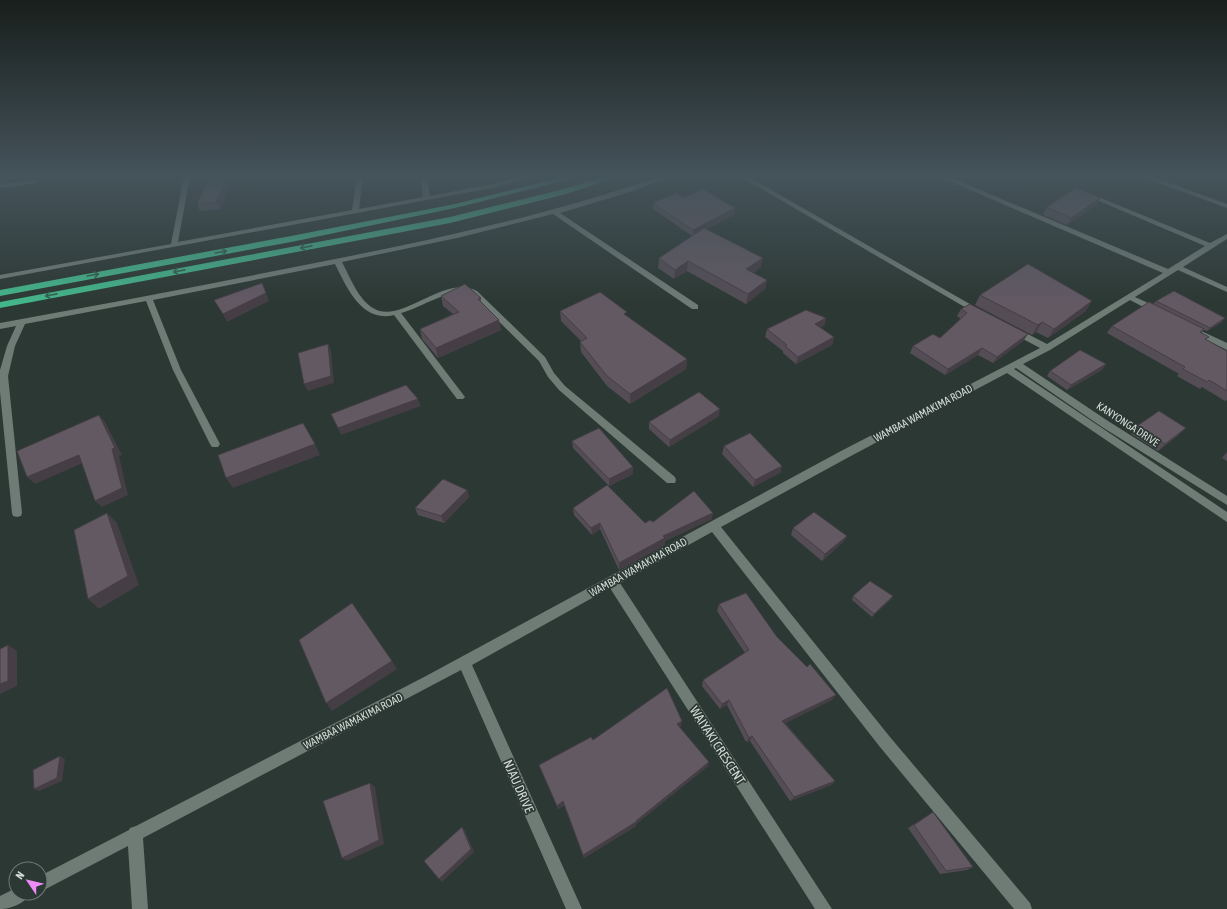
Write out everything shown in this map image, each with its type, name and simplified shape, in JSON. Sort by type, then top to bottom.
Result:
[{"type":"highway","points":[[0,293],[394,218]]},
{"type":"highway","points":[[0,305],[456,218]]},
{"type":"street","points":[[174,245],[179,218]]},
{"type":"street","points":[[0,277],[320,218]]},
{"type":"street","points":[[0,326],[148,299],[338,261],[420,244],[523,218]]},
{"type":"street","points":[[564,218],[695,306]]},
{"type":"street","points":[[816,218],[982,314]]},
{"type":"street","points":[[1043,218],[1121,251],[1227,290]]},
{"type":"street","points":[[1145,218],[1211,246]]},
{"type":"street","name":"WAMBAA WAMAKIMA ROAD","points":[[48,880],[464,662],[845,454],[1047,348],[1227,236]]},
{"type":"street","points":[[338,261],[351,288],[370,310],[380,313],[396,312],[452,290],[463,289],[471,291],[478,296],[542,359],[551,375],[562,388],[671,480]]},
{"type":"street","points":[[0,284],[26,272]]},
{"type":"street","points":[[1130,297],[1164,315]]},
{"type":"street","points":[[148,299],[177,370],[215,444]]},
{"type":"street","points":[[396,312],[460,397]]},
{"type":"street","points":[[17,513],[3,376],[10,346],[21,323]]},
{"type":"street","points":[[1008,327],[1047,348]]},
{"type":"street","points":[[1192,329],[1227,347]]},
{"type":"street","points":[[1012,366],[1227,518]]},
{"type":"street","name":"KANYONGA DRIVE","points":[[1012,366],[1227,501]]},
{"type":"street","points":[[714,526],[885,742],[1024,909]]},
{"type":"street","name":"WAIYAKI CRESCENT","points":[[612,581],[824,909]]},
{"type":"street","name":"NJAU DRIVE","points":[[464,662],[574,909]]},
{"type":"street","points":[[135,833],[140,909]]},
{"type":"building","points":[[676,218],[715,218],[693,230]]},
{"type":"building","points":[[704,228],[763,258],[746,269],[767,280],[748,294],[688,261],[675,270],[659,258]]},
{"type":"building","points":[[1028,264],[1092,301],[1054,329],[1042,322],[1038,325],[980,295]]},
{"type":"building","points":[[262,283],[266,293],[223,314],[214,300]]},
{"type":"building","points":[[465,284],[481,298],[478,299],[499,320],[436,348],[420,329],[459,312],[441,296]]},
{"type":"building","points":[[1174,291],[1225,318],[1210,328],[1156,301]]},
{"type":"building","points":[[600,292],[627,312],[624,314],[687,359],[630,394],[607,376],[580,342],[587,338],[560,311]]},
{"type":"building","points":[[1149,302],[1204,329],[1200,332],[1209,337],[1205,339],[1227,351],[1227,391],[1209,380],[1207,382],[1183,369],[1185,367],[1112,326]]},
{"type":"building","points":[[970,304],[1028,334],[997,357],[982,348],[948,369],[913,346],[933,334],[940,338],[967,313],[961,309]]},
{"type":"building","points":[[806,310],[826,318],[815,324],[834,337],[798,357],[785,346],[787,345],[767,329]]},
{"type":"building","points":[[328,344],[331,376],[304,384],[298,353]]},
{"type":"building","points":[[1080,350],[1106,364],[1071,385],[1050,371]]},
{"type":"building","points":[[406,385],[418,399],[338,428],[331,414]]},
{"type":"building","points":[[699,392],[720,409],[670,440],[649,422]]},
{"type":"building","points":[[1159,411],[1186,428],[1165,444],[1137,426]]},
{"type":"building","points":[[99,415],[115,448],[112,449],[122,488],[95,501],[79,455],[27,477],[17,451]]},
{"type":"building","points":[[303,423],[315,444],[226,478],[218,455]]},
{"type":"building","points":[[599,428],[633,467],[609,479],[572,441]]},
{"type":"building","points":[[750,433],[782,466],[755,480],[724,446]]},
{"type":"building","points":[[443,479],[467,490],[441,516],[415,508]]},
{"type":"building","points":[[607,485],[645,523],[650,520],[653,522],[694,491],[713,513],[663,536],[665,538],[619,563],[600,523],[591,528],[573,508]]},
{"type":"building","points":[[814,512],[847,536],[825,554],[793,528]]},
{"type":"building","points":[[107,513],[128,576],[88,599],[74,530]]},
{"type":"building","points":[[870,581],[893,596],[874,614],[853,596]]},
{"type":"building","points":[[746,593],[777,637],[807,667],[810,664],[836,695],[782,721],[835,781],[794,797],[752,736],[749,738],[729,700],[722,704],[703,680],[749,650],[719,604]]},
{"type":"building","points":[[352,603],[392,661],[326,703],[299,640]]},
{"type":"building","points":[[8,645],[8,681],[0,684],[0,649]]},
{"type":"building","points":[[667,688],[682,721],[677,724],[709,762],[636,822],[583,855],[563,801],[557,806],[539,765],[591,737],[593,740]]},
{"type":"building","points":[[60,756],[57,778],[34,789],[33,770]]},
{"type":"building","points":[[370,783],[379,840],[342,858],[323,801]]},
{"type":"building","points":[[933,812],[973,867],[946,871],[914,825]]},
{"type":"building","points":[[462,827],[471,849],[439,879],[424,861]]}]
